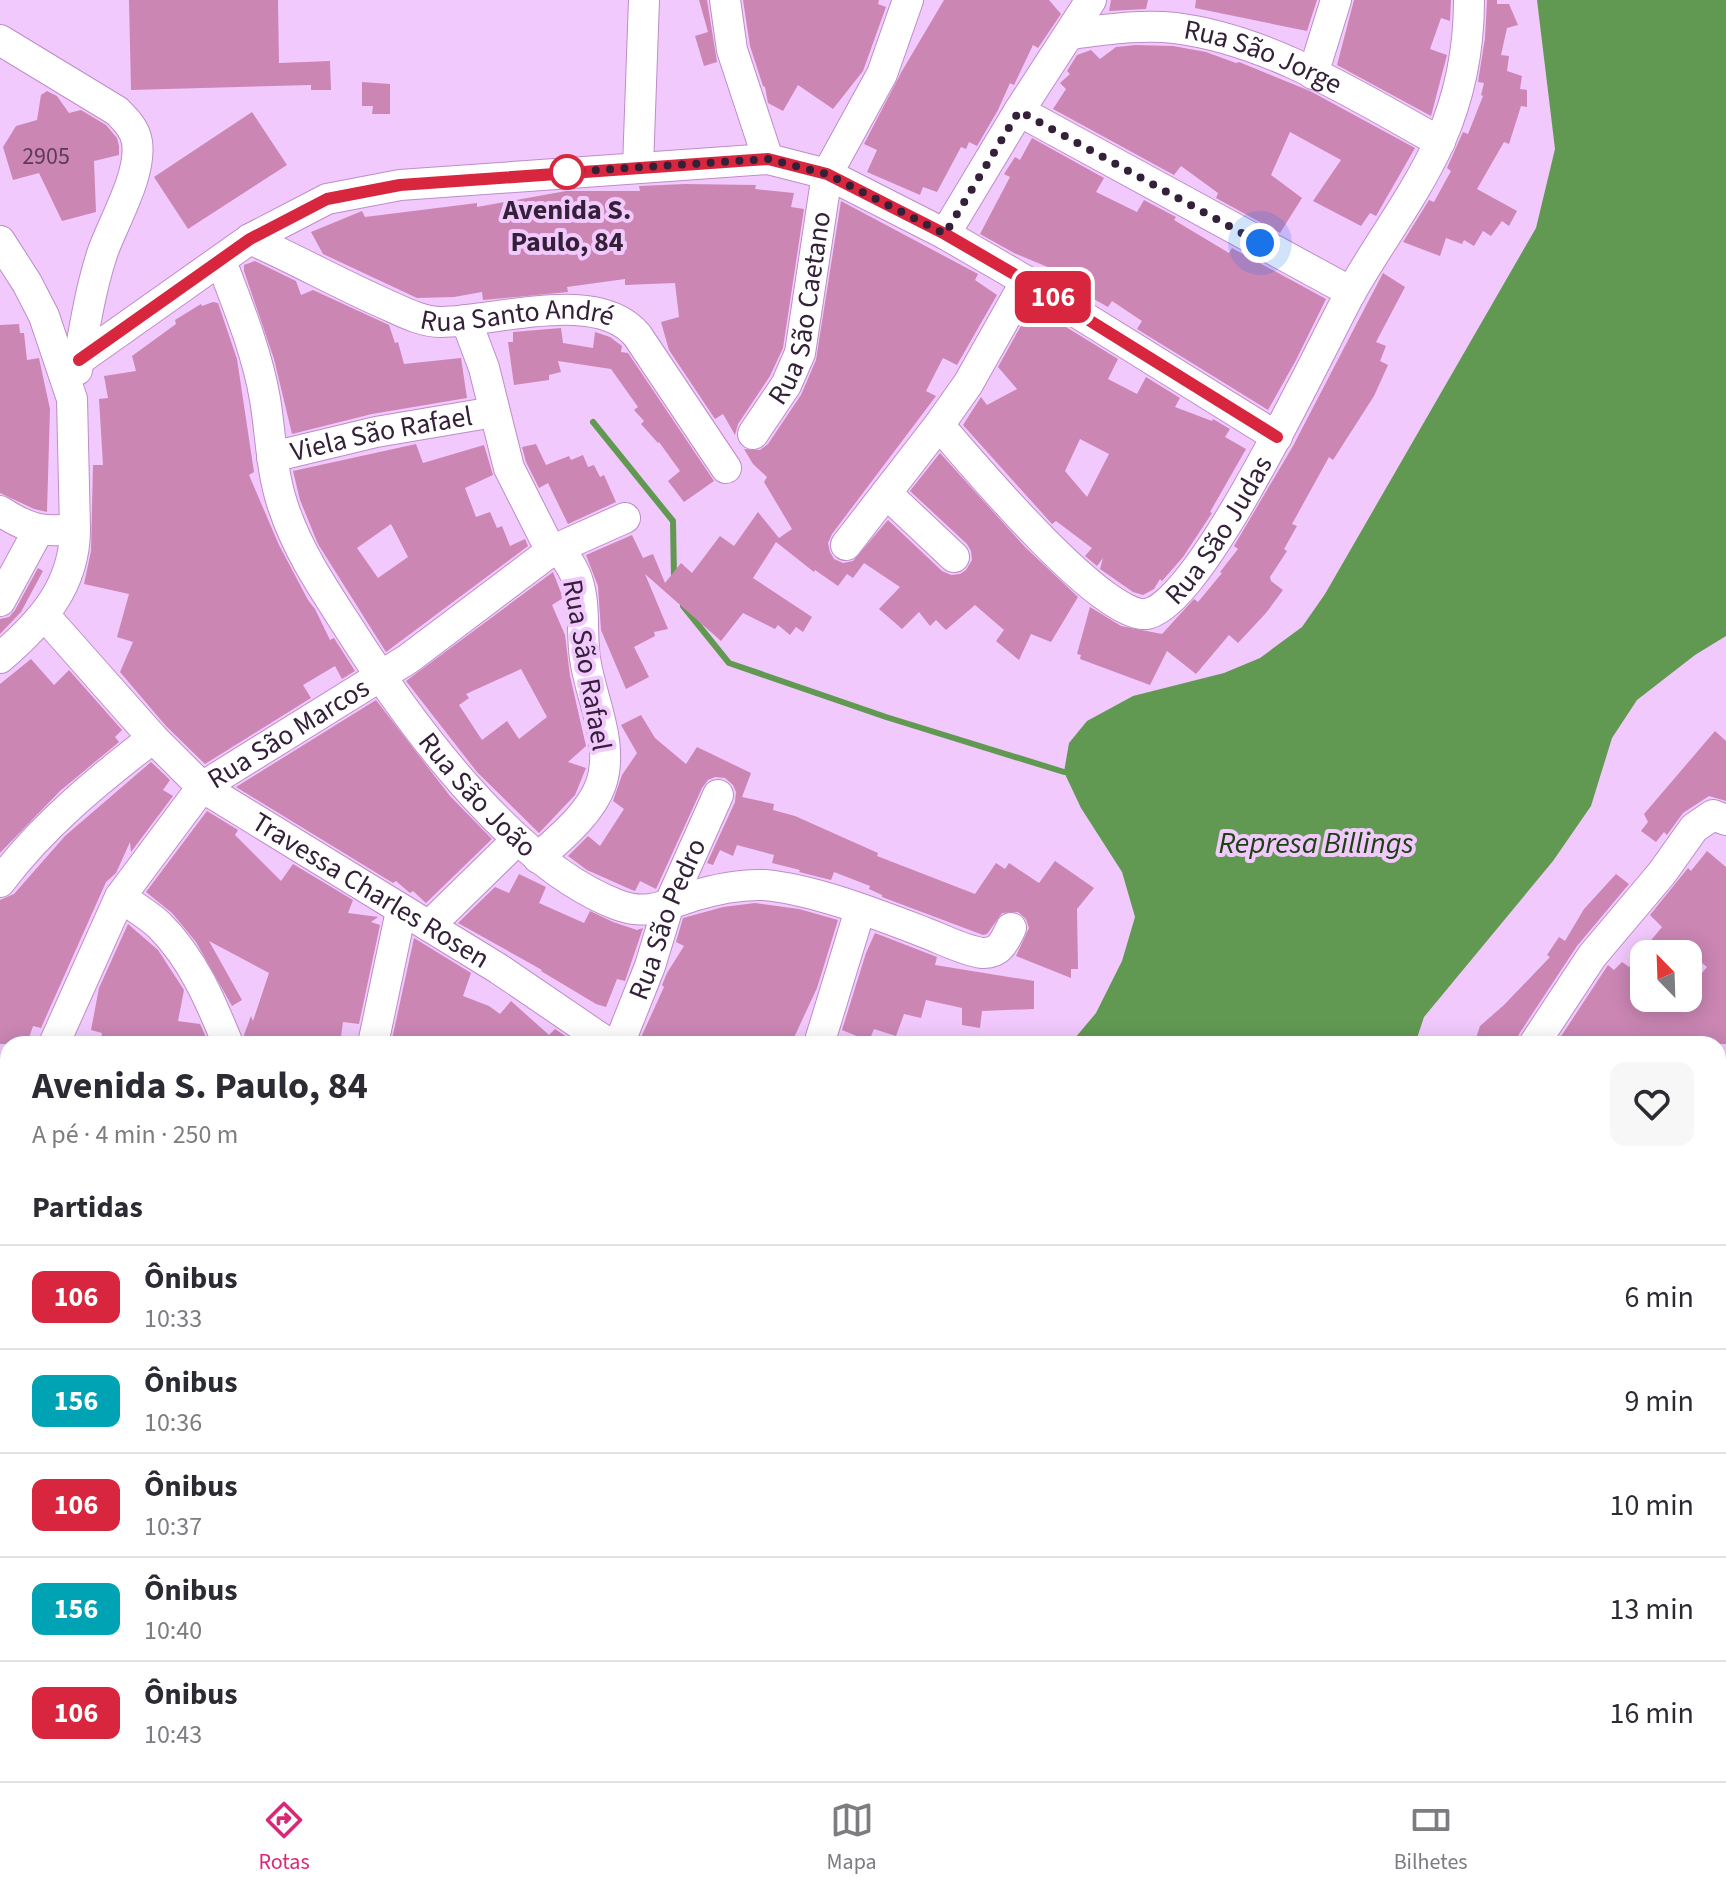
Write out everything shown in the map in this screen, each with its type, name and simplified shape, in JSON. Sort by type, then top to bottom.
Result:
[{"type":"street","points":[[638,167],[644,0]]},
{"type":"street","points":[[725,0],[732,50],[768,159]]},
{"type":"street","points":[[827,174],[882,74],[908,0]]},
{"type":"street","points":[[945,234],[1091,0]]},
{"type":"street","points":[[1313,74],[1336,0]]},
{"type":"street","name":"Rua São Judas","points":[[939,425],[997,493],[1073,569],[1136,614],[1155,612],[1166,605],[1180,591],[1217,537],[1277,437],[1351,292],[1440,142],[1461,82],[1469,0]]},
{"type":"street","name":"Rua São Jorge","points":[[1070,34],[1124,28],[1173,28],[1221,37],[1259,49],[1313,74],[1440,142]]},
{"type":"street","points":[[0,40],[117,111],[129,123],[138,142],[130,183],[102,253],[93,285],[72,399],[75,544],[68,575],[45,616],[0,658]]},
{"type":"street","points":[[1019,111],[1351,292]]},
{"type":"street","points":[[79,360],[250,239],[327,199],[400,185],[768,159],[827,174],[945,234],[1277,437]]},
{"type":"street","name":"Rua São Caetano","points":[[753,434],[786,385],[800,353],[827,174]]},
{"type":"street","name":"Rua Santo André","points":[[250,239],[411,315],[435,322],[572,309],[619,320],[637,335],[726,468]]},
{"type":"street","points":[[0,241],[44,316],[72,399]]},
{"type":"street","name":"Rua São João","points":[[221,261],[257,363],[282,503],[307,564],[380,677],[463,782],[528,849],[589,892],[631,909],[668,907],[722,888],[757,885],[777,886],[860,910],[982,953],[993,953],[1002,947],[1011,928]]},
{"type":"street","points":[[846,545],[968,384],[1026,281]]},
{"type":"street","name":"Rua São Rafael","points":[[429,926],[593,799],[600,786],[604,763],[602,731],[584,653],[581,596],[577,580],[555,549],[509,468],[484,368],[466,320]]},
{"type":"street","name":"Viela São Rafael","points":[[272,457],[376,432],[494,412]]},
{"type":"street","points":[[886,493],[954,557]]},
{"type":"street","points":[[0,511],[21,525],[38,531],[75,529]]},
{"type":"street","name":"Rua São Marcos","points":[[58,1036],[120,897],[202,787],[380,677],[555,549],[625,518]]},
{"type":"street","points":[[0,601],[38,531]]},
{"type":"street","name":"Travessa Charles Rosen","points":[[45,616],[153,738],[202,787],[499,969],[597,1036]]},
{"type":"street","points":[[0,882],[65,811],[153,738]]},
{"type":"street","name":"Rua São Pedro","points":[[622,1036],[650,966],[668,907],[718,795]]},
{"type":"street","points":[[1539,1036],[1592,956],[1662,873],[1694,828],[1713,815],[1726,820]]},
{"type":"street","points":[[120,897],[158,924],[187,959],[200,979],[225,1036]]},
{"type":"street","points":[[821,1036],[860,910]]},
{"type":"street","points":[[375,1036],[401,911]]},
{"type":"water","name":"Represa Billings","points":[[1537,0],[1726,0],[1726,636],[1695,655],[1637,700],[1612,738],[1591,806],[1553,861],[1424,1017],[1418,1036],[1077,1036],[1096,1013],[1122,961],[1135,917],[1122,872],[1081,808],[1064,772],[1069,743],[1087,721],[1133,696],[1224,673],[1260,658],[1302,627],[1325,594],[1536,228],[1555,149]]},
{"type":"building","points":[[129,0],[278,0],[279,63],[330,61],[331,90],[311,90],[311,85],[131,90]]},
{"type":"building","points":[[699,0],[707,0],[717,62],[704,66],[695,36],[708,32]]},
{"type":"building","points":[[743,0],[879,0],[878,4],[886,7],[863,71],[833,109],[798,85],[783,111],[768,103],[750,46]]},
{"type":"building","points":[[944,0],[1049,0],[1061,14],[1038,48],[1033,45],[1014,85],[1010,83],[977,146],[969,142],[966,149],[961,147],[937,192],[923,187],[920,195],[867,172],[877,150],[864,144]]},
{"type":"building","points":[[1111,0],[1148,0],[1146,9],[1109,11]]},
{"type":"building","points":[[1196,0],[1317,0],[1307,31],[1195,8]]},
{"type":"building","points":[[1354,0],[1451,0],[1450,21],[1441,18],[1430,49],[1447,55],[1431,116],[1337,65]]},
{"type":"building","points":[[1487,0],[1509,4],[1518,25],[1507,28],[1501,55],[1509,56],[1507,71],[1522,76],[1520,89],[1527,90],[1527,107],[1521,106],[1509,144],[1504,142],[1477,189],[1517,211],[1509,226],[1502,221],[1491,236],[1483,231],[1474,246],[1464,240],[1462,244],[1446,238],[1440,256],[1403,242],[1429,200],[1434,202],[1451,171],[1447,168],[1463,132],[1468,134],[1483,96],[1484,83],[1478,82]]},
{"type":"building","points":[[1173,46],[1239,62],[1310,91],[1415,148],[1376,216],[1370,213],[1361,226],[1313,201],[1341,160],[1290,132],[1271,175],[1302,198],[1280,233],[1216,198],[1218,193],[1181,166],[1174,175],[1053,109],[1066,89],[1060,83],[1070,74],[1067,71],[1077,55],[1091,50],[1100,59],[1116,47]]},
{"type":"building","points":[[362,82],[390,84],[390,114],[372,114],[373,106],[362,106]]},
{"type":"building","points":[[47,91],[57,96],[69,113],[81,110],[106,125],[117,138],[119,146],[119,155],[94,161],[96,212],[62,221],[39,173],[13,180],[3,147],[16,126],[37,120],[41,95]]},
{"type":"building","points":[[252,112],[287,165],[188,229],[154,177]]},
{"type":"building","points":[[1032,138],[1104,178],[1096,192],[1137,212],[1144,200],[1176,217],[1174,220],[1229,253],[1232,248],[1326,299],[1268,410],[1137,329],[1142,321],[1112,301],[1108,307],[1047,273],[1050,268],[980,234],[1010,177],[1004,174],[1015,157],[1020,160]]},
{"type":"building","points":[[756,185],[755,189],[794,193],[791,207],[804,209],[783,348],[770,376],[738,424],[735,435],[723,414],[715,419],[669,350],[661,322],[679,317],[675,283],[625,285],[625,279],[567,287],[568,292],[483,300],[482,292],[454,297],[417,298],[323,254],[311,232],[362,211],[365,217],[477,203],[477,207],[566,191],[640,191],[639,186]]},
{"type":"building","points":[[841,201],[978,274],[975,280],[997,295],[957,365],[943,358],[926,391],[936,396],[832,534],[828,543],[834,559],[843,563],[853,561],[888,520],[942,571],[951,575],[966,570],[972,560],[967,544],[910,491],[940,453],[1025,547],[1078,597],[1051,642],[1031,634],[1019,660],[996,641],[1004,630],[975,605],[946,630],[936,620],[930,626],[919,612],[902,629],[879,609],[900,587],[864,563],[853,578],[847,574],[838,586],[814,572],[776,542],[753,578],[812,617],[803,632],[796,627],[790,635],[778,625],[775,629],[743,613],[721,641],[645,574],[668,629],[654,632],[655,636],[634,647],[649,677],[626,689],[601,630],[598,586],[586,555],[632,535],[643,558],[653,554],[665,583],[681,563],[692,573],[720,536],[734,546],[758,512],[779,538],[792,529],[764,482],[767,477],[753,464],[744,449],[760,450],[768,444],[801,395],[816,360]]},
{"type":"building","points":[[255,261],[296,281],[301,295],[313,290],[389,325],[404,364],[461,358],[467,398],[372,414],[292,434],[274,359],[244,271],[244,265]]},
{"type":"building","points":[[1383,273],[1405,287],[1376,342],[1386,346],[1380,361],[1388,365],[1374,396],[1333,460],[1329,457],[1292,524],[1297,526],[1284,549],[1287,551],[1270,577],[1283,590],[1266,613],[1238,643],[1229,635],[1196,674],[1167,651],[1150,685],[1080,659],[1081,655],[1077,654],[1090,607],[1121,626],[1162,634],[1194,599],[1198,602],[1222,573],[1238,549],[1234,546],[1293,446]]},
{"type":"building","points":[[218,303],[237,359],[254,472],[249,475],[279,545],[308,600],[330,640],[334,638],[355,671],[342,679],[335,666],[303,685],[311,698],[205,764],[166,726],[120,672],[133,642],[117,637],[129,594],[84,584],[91,551],[93,465],[103,465],[99,399],[108,398],[104,376],[136,371],[132,356],[176,324],[175,320],[201,304]]},
{"type":"building","points":[[1032,306],[1118,359],[1108,379],[1137,394],[1146,377],[1180,398],[1175,407],[1213,419],[1230,429],[1225,437],[1246,449],[1212,513],[1183,557],[1154,589],[1143,595],[1133,592],[1100,569],[1103,558],[1097,566],[1085,556],[1092,548],[1056,521],[1052,524],[963,425],[981,397],[987,405],[1017,389],[998,367]],"holes":[[[1080,439],[1109,454],[1087,497],[1065,471]]]},
{"type":"building","points":[[19,324],[20,333],[24,333],[27,360],[39,358],[50,409],[47,512],[0,493],[0,325]]},
{"type":"building","points":[[561,328],[563,343],[593,348],[595,332],[610,337],[622,346],[621,352],[628,353],[714,481],[684,502],[668,481],[680,471],[641,424],[644,421],[634,410],[638,407],[611,369],[558,361],[561,372],[549,375],[549,380],[514,385],[508,342],[513,342],[513,332]]},
{"type":"building","points":[[416,444],[423,463],[484,445],[493,475],[465,488],[476,517],[490,512],[497,528],[502,526],[510,546],[525,539],[528,546],[386,652],[318,544],[300,500],[293,471]],"holes":[[[391,524],[408,557],[378,578],[357,548]]]},
{"type":"building","points":[[536,444],[546,465],[569,456],[571,460],[583,455],[588,467],[594,465],[600,477],[604,475],[616,502],[568,524],[548,483],[539,488],[526,462],[522,447]]},
{"type":"building","points":[[38,568],[43,571],[21,612],[0,634],[0,619],[9,617],[15,610]]},
{"type":"building","points":[[553,572],[563,598],[552,605],[565,635],[570,676],[586,746],[568,762],[586,768],[575,795],[539,833],[477,772],[406,681]],"holes":[[[521,669],[547,717],[519,739],[507,721],[482,740],[459,705],[469,698],[466,694]]]},
{"type":"building","points":[[31,659],[54,685],[69,670],[122,730],[115,737],[119,742],[60,791],[0,853],[0,684]]},
{"type":"building","points":[[376,700],[450,796],[492,839],[426,903],[413,891],[410,893],[396,881],[393,883],[236,787]]},
{"type":"building","points":[[641,715],[655,738],[686,764],[697,747],[751,773],[742,797],[774,804],[773,810],[795,816],[878,853],[877,856],[975,894],[996,863],[1005,869],[1009,863],[1039,883],[1055,861],[1094,888],[1077,909],[1078,969],[1071,969],[1071,978],[1016,956],[1029,928],[1026,919],[1018,912],[1002,913],[983,935],[882,897],[869,889],[870,886],[834,872],[831,880],[799,872],[772,863],[774,855],[737,845],[733,856],[720,850],[713,865],[707,863],[735,802],[736,792],[725,778],[708,780],[702,788],[656,889],[640,881],[635,891],[587,870],[568,856],[588,836],[600,846],[624,809],[613,801],[622,775],[637,753],[621,725]]},
{"type":"building","points":[[1715,731],[1726,741],[1726,801],[1709,796],[1683,813],[1667,835],[1664,832],[1656,842],[1641,831],[1648,822],[1644,814]]},
{"type":"building","points":[[151,762],[170,780],[163,790],[173,796],[131,852],[130,842],[116,873],[106,882],[41,1028],[33,1026],[30,1036],[0,1036],[0,900],[14,894],[65,836]]},
{"type":"building","points":[[207,811],[238,830],[235,835],[281,881],[293,864],[353,900],[348,913],[378,917],[371,922],[380,925],[359,1024],[343,1022],[341,1036],[244,1036],[251,1016],[253,1021],[269,973],[209,941],[242,1000],[232,1006],[196,942],[172,913],[146,892]]},
{"type":"building","points":[[1707,851],[1726,867],[1726,1036],[1561,1036],[1608,965],[1614,970],[1622,962],[1630,966],[1630,1012],[1702,1012],[1702,973],[1707,967],[1702,963],[1702,940],[1651,940],[1662,927],[1650,915],[1688,868],[1691,871]]},
{"type":"building","points":[[519,874],[546,887],[539,903],[584,923],[590,911],[637,930],[643,928],[625,981],[617,979],[606,1007],[458,923],[495,887],[509,893]]},
{"type":"building","points":[[1616,874],[1629,884],[1577,946],[1518,1036],[1477,1036],[1480,1026],[1550,957],[1547,955],[1559,937],[1565,941],[1584,909]]},
{"type":"building","points":[[755,903],[799,909],[838,920],[817,988],[795,1036],[642,1036],[664,987],[667,973],[684,946],[676,942],[683,918],[723,907]]},
{"type":"building","points":[[128,924],[158,950],[184,990],[178,1021],[200,1024],[205,1036],[101,1036],[102,1033],[91,1030],[99,988]]},
{"type":"building","points":[[875,933],[937,957],[935,965],[1034,981],[1034,1009],[982,1011],[980,1028],[962,1025],[962,1008],[926,1000],[921,1018],[904,1014],[896,1036],[874,1029],[871,1036],[857,1036],[842,1030]]},
{"type":"building","points":[[414,938],[471,973],[463,996],[500,1014],[511,1001],[549,1035],[555,1029],[565,1036],[393,1036]]},
{"type":"waterway","points":[[593,422],[673,521],[674,578]]},
{"type":"waterway","points":[[683,606],[729,663],[886,717],[1064,772]]},
{"type":"bus line","name":"106","points":[[79,360],[250,239],[327,199],[400,185],[768,159],[827,174],[945,234],[1277,437]]},
{"type":"place","name":"Avenida S. Paulo, 84","points":[[567,172]]},
{"type":"route","points":[[567,172],[768,159],[827,174],[945,234],[1019,111],[1260,243]]}]
